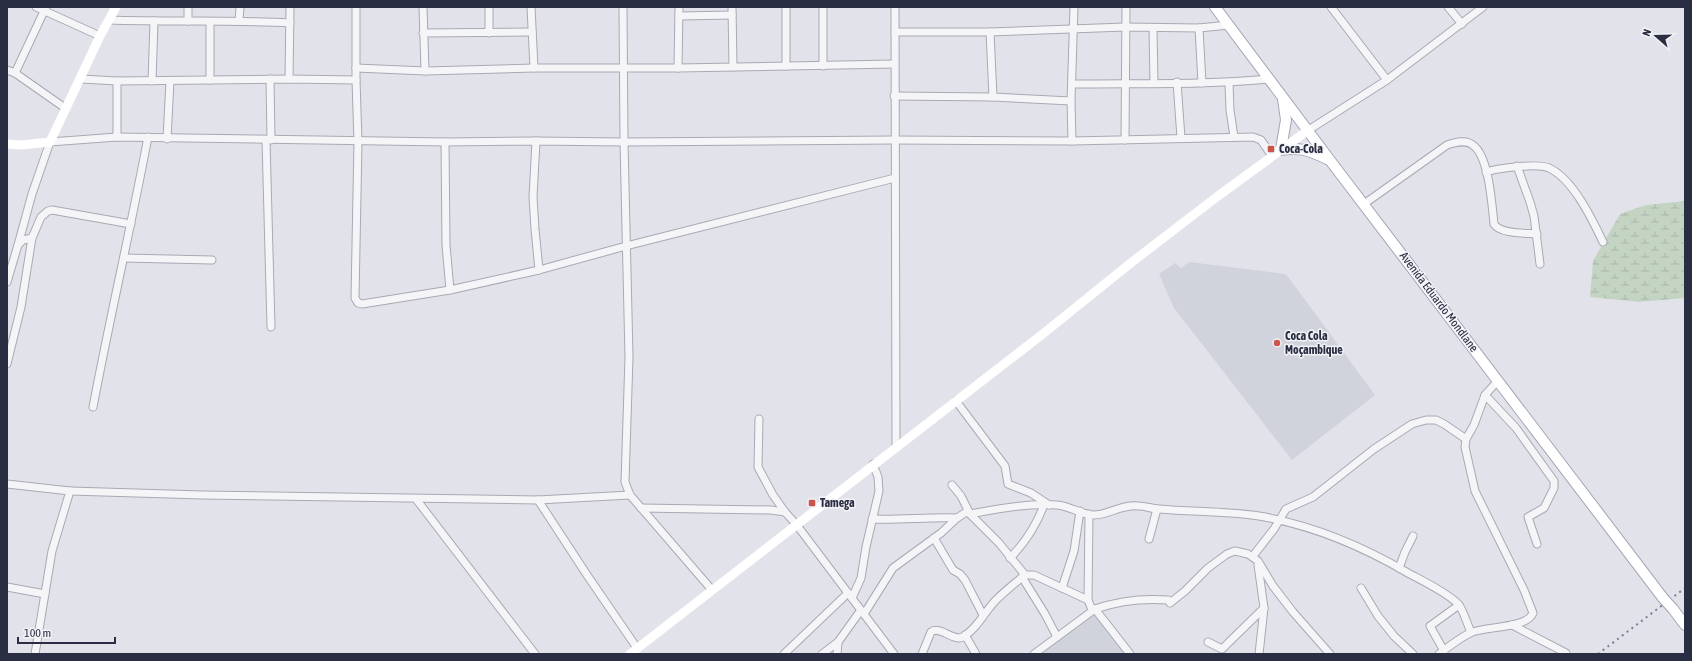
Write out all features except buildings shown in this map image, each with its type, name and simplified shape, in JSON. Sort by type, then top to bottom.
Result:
[{"type":"main road","points":[[7,144],[21,145],[50,142],[100,36],[116,7]]},
{"type":"main road","name":"Avenida Eduardo Mondlane","points":[[1215,7],[1329,160],[1685,625]]},
{"type":"main road","points":[[1278,152],[1286,120],[1283,99]]},
{"type":"main road","points":[[630,654],[896,446],[1044,333],[1132,262],[1308,131]]},
{"type":"main road","points":[[1278,152],[1296,148],[1305,149],[1329,160]]},
{"type":"street","points":[[36,7],[45,9],[100,36]]},
{"type":"street","points":[[188,7],[188,21]]},
{"type":"street","points":[[240,7],[240,20]]},
{"type":"street","points":[[289,79],[290,7]]},
{"type":"street","points":[[356,7],[358,142],[355,298],[358,303],[362,304],[450,290],[539,270],[626,246],[895,178]]},
{"type":"street","points":[[423,7],[425,71]]},
{"type":"street","points":[[489,7],[489,33]]},
{"type":"street","points":[[531,7],[534,68]]},
{"type":"street","points":[[623,7],[625,68],[624,142],[629,357],[625,482],[630,495],[712,590]]},
{"type":"street","points":[[678,68],[679,7]]},
{"type":"street","points":[[732,7],[733,67]]},
{"type":"street","points":[[786,7],[786,66]]},
{"type":"street","points":[[823,7],[823,66]]},
{"type":"street","points":[[895,7],[894,140],[896,446]]},
{"type":"street","points":[[1072,141],[1071,101],[1074,7]]},
{"type":"street","points":[[1125,140],[1126,7]]},
{"type":"street","points":[[1331,7],[1387,80]]},
{"type":"street","points":[[1448,7],[1462,24]]},
{"type":"street","points":[[1308,131],[1387,80],[1483,7]]},
{"type":"street","points":[[15,73],[45,9]]},
{"type":"street","points":[[679,16],[732,16]]},
{"type":"street","points":[[109,20],[210,22],[240,20],[290,23]]},
{"type":"street","points":[[152,81],[154,21]]},
{"type":"street","points":[[210,22],[210,80]]},
{"type":"street","points":[[895,32],[990,32],[1125,27],[1199,28],[1229,25]]},
{"type":"street","points":[[1153,28],[1154,84]]},
{"type":"street","points":[[1199,28],[1202,83]]},
{"type":"street","points":[[423,33],[532,32]]},
{"type":"street","points":[[990,32],[993,97]]},
{"type":"street","points":[[356,68],[425,71],[534,68],[678,68],[894,64]]},
{"type":"street","points":[[7,70],[15,73],[65,108]]},
{"type":"street","points":[[81,79],[117,81],[270,79],[356,80]]},
{"type":"street","points":[[270,79],[268,140],[271,327]]},
{"type":"street","points":[[1072,84],[1154,84],[1177,82],[1229,83],[1270,79]]},
{"type":"street","points":[[117,81],[117,137]]},
{"type":"street","points":[[167,139],[170,81]]},
{"type":"street","points":[[1177,82],[1181,138]]},
{"type":"street","points":[[1229,83],[1230,110],[1234,137]]},
{"type":"street","points":[[894,96],[993,97],[1071,101]]},
{"type":"street","points":[[7,282],[32,194],[50,142],[117,137],[358,142],[624,142],[894,140],[1072,141],[1253,137],[1261,140],[1278,152]]},
{"type":"street","points":[[93,407],[110,317],[124,258],[148,137]]},
{"type":"street","points":[[536,141],[533,197],[539,270]]},
{"type":"street","points":[[446,142],[446,245],[450,290]]},
{"type":"street","points":[[1364,204],[1447,144],[1458,142],[1474,145],[1478,151],[1490,184],[1494,224],[1496,227],[1502,230],[1537,234]]},
{"type":"street","points":[[1486,172],[1517,166],[1550,168],[1571,186],[1589,214],[1603,242]]},
{"type":"street","points":[[1517,166],[1530,202],[1537,234],[1540,264]]},
{"type":"street","points":[[7,364],[22,308],[32,238],[41,217],[48,211],[52,210],[131,224]]},
{"type":"street","points":[[18,245],[23,240],[32,238]]},
{"type":"street","points":[[124,258],[212,260]]},
{"type":"street","points":[[1459,605],[1430,625],[1441,652],[1471,632],[1512,625],[1532,616],[1533,610],[1475,491],[1465,447],[1466,439],[1474,425],[1485,395],[1499,381]]},
{"type":"street","points":[[1485,395],[1516,428],[1554,481],[1554,488],[1544,508],[1528,517],[1537,544]]},
{"type":"street","points":[[956,401],[1005,466],[1008,484],[1030,493],[1046,505]]},
{"type":"street","points":[[759,419],[758,467],[773,495],[894,654]]},
{"type":"street","points":[[1259,654],[1264,608],[1255,559],[1286,509],[1313,497],[1374,449],[1412,424],[1426,420],[1436,420],[1466,439]]},
{"type":"street","points":[[784,654],[850,596],[861,578],[879,484],[873,464]]},
{"type":"street","points":[[7,484],[70,491],[416,499],[538,500],[630,495]]},
{"type":"street","points":[[952,485],[961,496],[969,512],[995,538],[1023,576],[1057,637]]},
{"type":"street","points":[[35,654],[52,551],[70,491]]},
{"type":"street","points":[[416,499],[535,654]]},
{"type":"street","points":[[538,500],[587,575],[638,648]]},
{"type":"street","points":[[1010,558],[1024,544],[1046,505]]},
{"type":"street","points":[[822,654],[838,642],[862,612],[889,572],[934,538],[957,518],[969,512],[1010,507],[1046,505],[1068,507],[1095,515],[1129,506],[1222,512],[1279,520],[1326,533],[1399,568],[1448,596],[1459,605],[1471,632]]},
{"type":"street","points":[[641,508],[771,510],[785,512]]},
{"type":"street","points":[[1149,539],[1158,509]]},
{"type":"street","points":[[1062,588],[1074,551],[1080,511]]},
{"type":"street","points":[[1088,600],[1089,514]]},
{"type":"street","points":[[872,519],[932,517],[957,518]]},
{"type":"street","points":[[1399,568],[1413,536]]},
{"type":"street","points":[[934,538],[953,570],[960,574],[965,580],[983,615]]},
{"type":"street","points":[[1034,654],[1094,609],[1111,604],[1152,599],[1169,601],[1185,591],[1208,568],[1227,554],[1235,551],[1255,559],[1288,605],[1330,654]]},
{"type":"street","points":[[922,654],[928,636],[933,630],[959,637],[965,635],[976,626],[996,600],[1023,576],[1034,575],[1088,600],[1130,654]]},
{"type":"street","points":[[7,587],[45,594]]},
{"type":"street","points":[[1362,588],[1366,592],[1378,616],[1394,636],[1413,654]]},
{"type":"street","points":[[1208,642],[1222,649],[1264,608]]},
{"type":"street","points":[[1512,625],[1566,654]]},
{"type":"street","points":[[965,635],[976,654]]},
{"type":"street","points":[[837,654],[838,642]]},
{"type":"shaded area","points":[[1189,262],[1286,274],[1375,395],[1292,460],[1174,308],[1159,274],[1175,263],[1181,268]]},
{"type":"shaded area","points":[[1097,609],[1132,654],[1040,654]]},
{"type":"green space","points":[[1685,201],[1685,298],[1639,302],[1590,297],[1593,261],[1620,214],[1646,205]]},
{"type":"railway","points":[[1598,654],[1685,588]]},
{"type":"place","name":"Coca-Cola","points":[[1271,149]]},
{"type":"place","name":"Coca Cola Moçambique","points":[[1277,343]]},
{"type":"place","name":"Tamega","points":[[812,503]]}]
